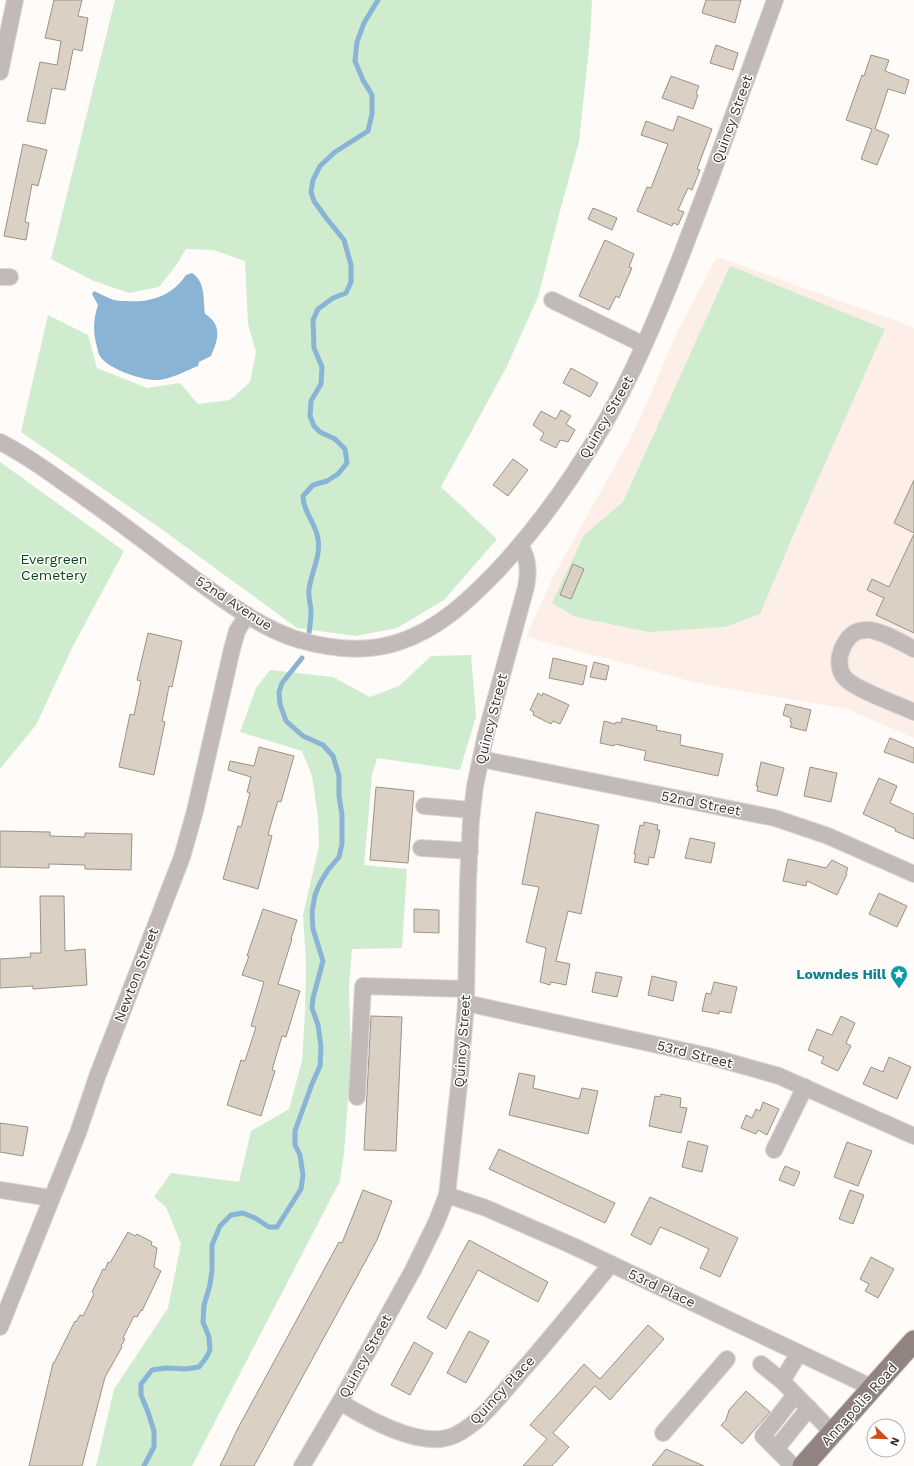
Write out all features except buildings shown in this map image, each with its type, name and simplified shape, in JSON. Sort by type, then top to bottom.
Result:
[{"type":"main road","name":"Annapolis Road","points":[[803,1466],[914,1341]]},
{"type":"street","points":[[0,72],[16,0]]},
{"type":"street","name":"Quincy Street","points":[[302,1466],[340,1402],[413,1270],[448,1195],[458,1099],[466,996],[472,810],[486,734],[528,577],[528,562],[520,546],[558,495],[594,440],[621,393],[644,345],[687,240],[775,0]]},
{"type":"street","points":[[552,300],[644,345]]},
{"type":"street","name":"52nd Avenue","points":[[0,442],[14,448],[88,499],[173,563],[247,615],[284,634],[310,643],[354,649],[384,646],[414,636],[444,620],[475,594],[520,546]]},
{"type":"street","name":"Newton Street","points":[[0,1327],[78,1133],[100,1069],[182,857],[196,811],[232,648],[238,631],[247,615]]},
{"type":"street","points":[[914,649],[886,635],[868,629],[855,631],[844,644],[840,654],[839,668],[845,678],[858,687],[914,712]]},
{"type":"street","name":"52nd Street","points":[[481,759],[774,818],[828,836],[914,874]]},
{"type":"street","points":[[424,806],[472,810]]},
{"type":"street","points":[[422,848],[470,851]]},
{"type":"street","name":"53rd Street","points":[[357,1098],[363,986],[466,996],[708,1056],[779,1076],[914,1136]]},
{"type":"street","points":[[774,1150],[805,1087]]},
{"type":"street","points":[[0,1190],[51,1198]]},
{"type":"street","name":"53rd Place","points":[[448,1195],[486,1208],[611,1264],[873,1388]]},
{"type":"street","name":"Quincy Place","points":[[340,1402],[376,1422],[414,1437],[430,1440],[443,1439],[457,1435],[472,1425],[523,1370],[611,1264]]},
{"type":"street","points":[[782,1381],[799,1353]]},
{"type":"street","points":[[663,1433],[727,1359]]},
{"type":"street","points":[[761,1364],[782,1381],[833,1433]]},
{"type":"street","points":[[793,1466],[763,1436],[795,1395]]},
{"type":"street","points":[[776,1449],[809,1408]]},
{"type":"shaded area","points":[[717,257],[914,328],[914,738],[847,709],[698,683],[526,637],[553,577],[634,432],[678,330]]},
{"type":"green space","points":[[115,0],[592,0],[590,38],[579,142],[538,297],[506,368],[441,487],[497,539],[444,600],[397,628],[356,636],[297,628],[160,528],[21,432],[48,315],[88,335],[97,368],[147,388],[180,383],[198,404],[230,400],[250,382],[256,352],[248,324],[245,261],[213,250],[186,249],[177,264],[159,287],[129,293],[94,281],[51,259]]},
{"type":"green space","points":[[730,266],[885,329],[798,524],[760,614],[725,627],[649,632],[576,617],[552,603],[584,535],[623,502]]},
{"type":"green space","name":"Evergreen Cemetery","points":[[0,462],[124,551],[71,650],[36,725],[0,769]]},
{"type":"green space","points":[[471,655],[476,716],[460,770],[377,758],[372,775],[364,865],[407,869],[402,948],[352,949],[349,985],[351,1062],[344,1153],[340,1181],[192,1466],[96,1466],[114,1389],[168,1308],[181,1244],[166,1207],[154,1197],[171,1173],[239,1182],[251,1131],[289,1109],[302,1061],[306,961],[303,915],[319,846],[318,817],[312,776],[302,751],[240,732],[256,688],[270,670],[333,677],[370,697],[399,686],[431,656]]},
{"type":"water","points":[[192,273],[200,281],[202,286],[205,314],[211,318],[217,328],[216,344],[211,356],[199,362],[198,366],[171,377],[158,380],[152,380],[126,373],[104,361],[99,354],[95,336],[94,321],[98,305],[92,294],[94,291],[120,301],[145,301],[168,293],[181,282],[186,275]]},
{"type":"waterway","points":[[309,633],[311,620],[309,590],[319,546],[317,533],[305,507],[303,496],[313,485],[327,481],[338,474],[347,463],[345,449],[335,439],[320,432],[314,426],[310,416],[311,401],[321,384],[322,367],[314,348],[313,320],[318,309],[333,298],[346,293],[351,282],[351,265],[344,240],[314,201],[311,192],[313,180],[320,166],[335,152],[368,131],[372,114],[372,95],[363,80],[355,61],[357,42],[364,23],[378,0]]},
{"type":"waterway","points":[[144,1466],[154,1447],[154,1431],[141,1395],[141,1384],[152,1370],[199,1367],[210,1350],[209,1337],[203,1322],[204,1305],[210,1285],[212,1270],[212,1245],[220,1226],[231,1215],[243,1213],[255,1218],[269,1227],[277,1227],[301,1189],[303,1175],[300,1155],[295,1145],[295,1131],[320,1066],[321,1047],[318,1025],[312,1008],[313,998],[323,961],[313,929],[312,912],[315,895],[320,883],[328,870],[339,857],[342,844],[342,815],[339,796],[339,776],[333,756],[323,745],[303,736],[286,721],[280,704],[279,692],[282,683],[302,658]]},
{"type":"place","name":"Lowndes Hill","points":[[899,989]]}]
